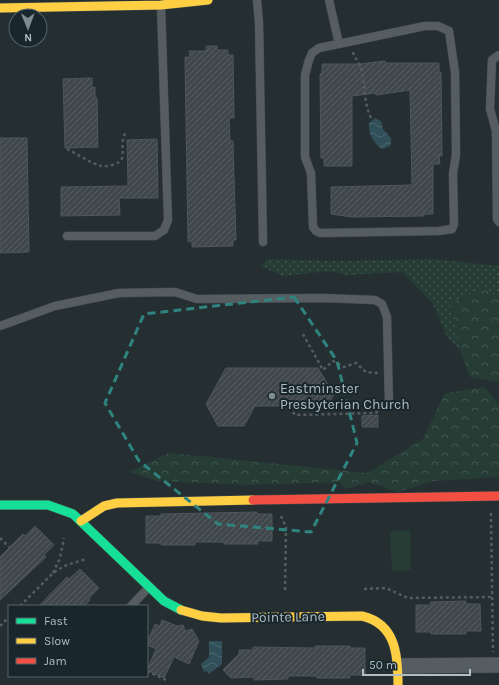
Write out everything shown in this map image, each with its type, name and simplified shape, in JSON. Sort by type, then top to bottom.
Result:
[{"type":"street","points":[[0,8],[42,4],[161,5],[208,0]]},
{"type":"street","points":[[81,521],[104,506],[118,503],[495,496]]},
{"type":"street","name":"Pointe Lane","points":[[0,505],[48,505],[67,511],[81,521],[149,587],[174,607],[184,612],[202,616],[362,616],[376,619],[385,628],[392,640],[398,666]]},
{"type":"street","points":[[398,685],[398,666],[496,665]]},
{"type":"lane","points":[[257,0],[259,23],[263,242]]},
{"type":"lane","points":[[328,0],[339,44]]},
{"type":"lane","points":[[67,236],[155,236],[164,230],[168,220],[168,212],[161,5]]},
{"type":"lane","points":[[425,26],[438,26],[449,31],[455,72],[456,125],[456,154],[453,174],[454,224],[452,229],[447,231],[320,233],[313,227],[311,173],[305,157],[305,75],[312,53],[319,48],[339,44],[425,26]]},
{"type":"lane","points":[[499,55],[492,60],[490,72],[490,109],[496,131],[497,219],[499,222]]},
{"type":"lane","points":[[0,326],[55,306],[119,293],[175,292],[197,299],[375,300],[382,304],[386,310],[389,405]]},
{"type":"lane","points":[[132,605],[149,587]]},
{"type":"path","points":[[351,41],[354,59],[361,67],[367,109],[371,118]]},
{"type":"path","points":[[68,149],[101,166],[116,164],[121,161],[123,136],[127,131]]},
{"type":"path","points":[[303,334],[324,370],[333,361],[344,367],[356,363],[366,372],[388,373]]},
{"type":"path","points":[[293,406],[293,412],[295,415],[375,413],[389,405]]},
{"type":"path","points":[[495,496],[492,597],[496,665]]},
{"type":"path","points":[[281,500],[281,519],[286,527],[285,590]]},
{"type":"path","points":[[0,538],[9,546]]},
{"type":"path","points":[[53,573],[62,553],[64,538]]},
{"type":"path","points":[[21,605],[53,573],[64,566],[86,559]]},
{"type":"path","points":[[364,589],[386,588],[408,598],[492,597]]},
{"type":"path","points":[[0,626],[8,618]]},
{"type":"path","points":[[148,671],[166,680]]},
{"type":"highlighted area","points":[[294,297],[337,361],[357,443],[311,532],[218,524],[139,461],[105,403],[144,314]]},
{"type":"green space","points":[[267,259],[335,261],[431,259],[499,266],[499,297],[484,288],[450,303],[460,350],[447,337],[433,304],[403,272],[347,275],[329,271],[283,276],[260,266]]},
{"type":"green space","points":[[484,288],[499,297],[499,382],[470,377],[460,350],[450,303]]},
{"type":"green space","points":[[485,387],[499,404],[499,477],[434,481],[397,492],[369,482],[346,489],[339,482],[249,485],[158,481],[129,472],[169,453],[368,473],[423,439],[445,393]]},
{"type":"green space","points":[[410,530],[411,570],[392,571],[390,531]]},
{"type":"water","points":[[375,118],[381,121],[383,129],[391,138],[390,146],[382,149],[374,141],[369,130],[369,123]]},
{"type":"water","points":[[209,641],[222,641],[222,664],[209,674],[206,671],[204,672],[201,664],[209,657]]},
{"type":"building","points":[[206,46],[217,46],[217,50],[228,50],[228,55],[233,55],[234,118],[229,118],[230,141],[233,141],[236,240],[233,240],[233,246],[192,247],[192,241],[188,242],[185,57],[190,57],[189,51],[206,51]]},
{"type":"building","points":[[385,61],[385,63],[439,63],[439,72],[441,72],[442,156],[439,156],[440,164],[433,164],[433,214],[424,214],[424,216],[352,217],[331,214],[331,187],[412,185],[410,90],[376,95],[376,93],[352,96],[352,166],[324,166],[324,158],[321,158],[320,74],[322,73],[322,64],[359,64]]},
{"type":"building","points":[[92,78],[92,88],[95,87],[95,98],[97,98],[98,147],[65,148],[63,79]]},
{"type":"building","points":[[0,138],[27,138],[29,252],[0,253]]},
{"type":"building","points":[[157,139],[158,198],[119,198],[120,215],[61,216],[61,187],[128,186],[127,140]]},
{"type":"building","name":"Eastminster Presbyterian Church","points":[[226,368],[318,368],[331,390],[335,392],[329,404],[322,400],[318,406],[255,406],[244,426],[218,426],[206,404]]},
{"type":"building","points":[[378,415],[378,427],[362,427],[362,416]]},
{"type":"building","points":[[257,512],[257,514],[272,514],[272,541],[258,541],[258,544],[195,542],[195,545],[161,545],[161,543],[146,543],[146,516],[161,516],[161,514]]},
{"type":"building","points":[[35,526],[54,545],[44,555],[46,557],[0,600],[0,557],[23,534],[25,536]]},
{"type":"building","points":[[80,569],[99,588],[89,598],[90,600],[85,605],[40,605],[67,577],[69,579]]},
{"type":"building","points":[[466,601],[466,604],[480,604],[481,631],[466,631],[466,634],[431,634],[431,632],[416,632],[416,605],[430,605],[431,602]]},
{"type":"building","points":[[162,620],[177,626],[183,625],[185,631],[192,629],[199,641],[189,664],[174,657],[164,678],[148,670],[156,649],[148,645],[148,641],[155,624],[160,626]]},
{"type":"building","points":[[315,646],[350,646],[350,648],[365,648],[365,675],[350,675],[350,678],[288,676],[288,679],[254,680],[254,677],[231,678],[223,670],[239,654],[239,650],[253,650],[253,647],[315,648]]},
{"type":"traffic: fast","points":[[0,505],[48,505],[73,514],[164,601],[181,610]]},
{"type":"traffic: slow","points":[[0,8],[161,5],[208,0]]},
{"type":"traffic: slow","points":[[81,521],[104,506],[117,503],[253,500]]},
{"type":"traffic: slow","points":[[181,610],[202,616],[221,618],[362,616],[373,620],[382,626],[393,642],[396,652],[398,685]]},
{"type":"traffic: jam","points":[[253,500],[499,496]]},
{"type":"place","name":"Eastminster Presbyterian Church","points":[[272,396]]}]
